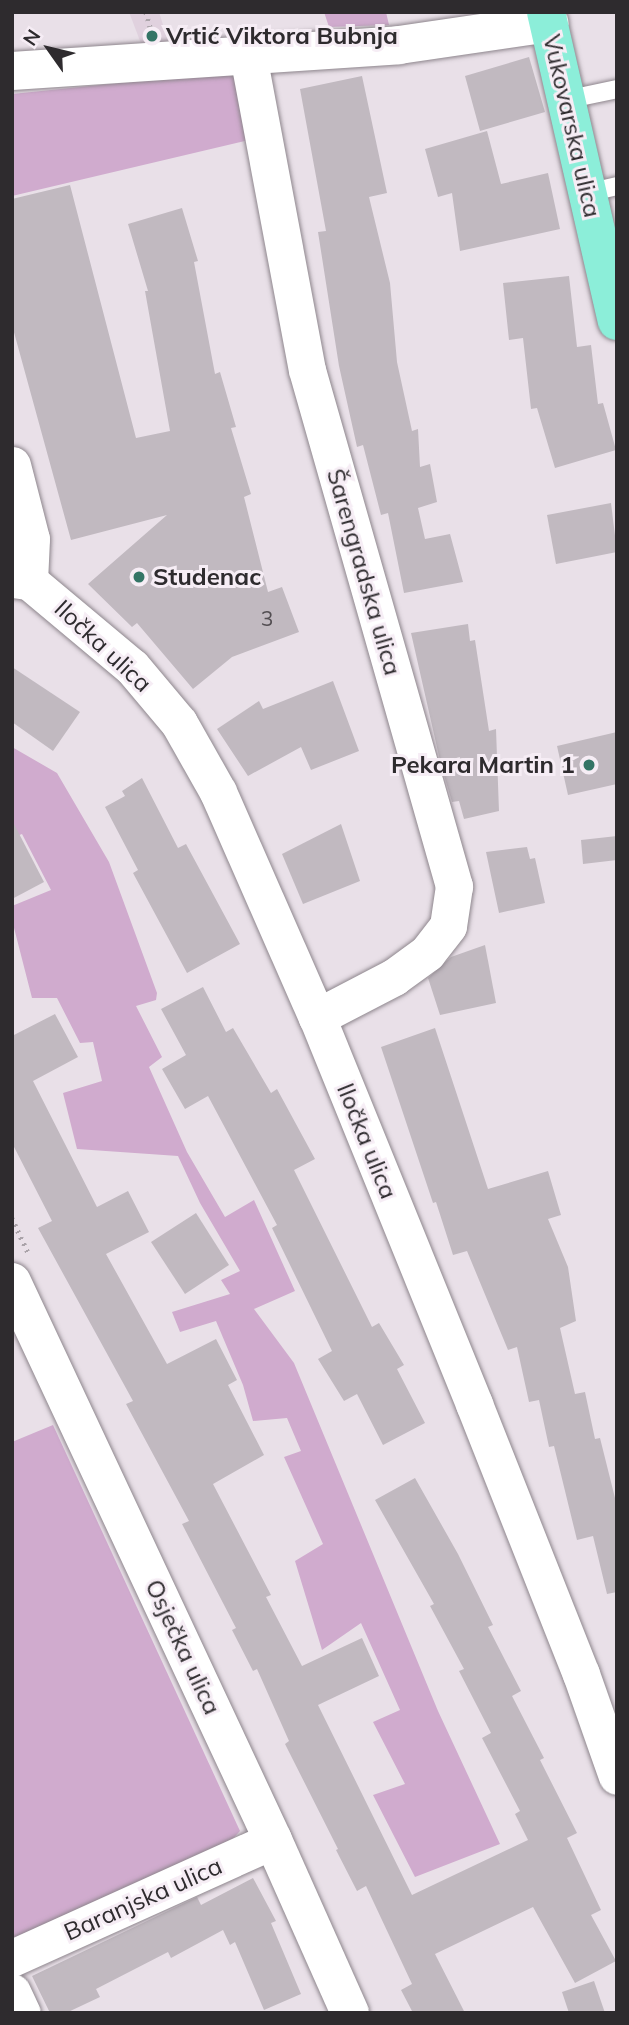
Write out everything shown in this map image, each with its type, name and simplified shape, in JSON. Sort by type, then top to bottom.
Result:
[{"type":"main road","name":"Vukovarska ulica","points":[[548,18],[565,100],[602,190],[617,321]]},
{"type":"street","points":[[12,71],[399,45],[548,18]]},
{"type":"street","name":"Šarengradska ulica","points":[[248,55],[307,370],[454,886],[448,926],[427,953],[394,977],[317,1017]]},
{"type":"street","points":[[12,465],[31,539],[20,580]]},
{"type":"street","name":"Iločka ulica","points":[[20,580],[132,667],[179,723],[218,792],[317,1017],[474,1404],[617,1776]]},
{"type":"street","name":"Osječka ulica","points":[[12,1282],[273,1840],[350,2013]]},
{"type":"street","name":"Baranjska ulica","points":[[12,1958],[273,1840]]},
{"type":"street","points":[[12,1992],[22,2013]]},
{"type":"lane","points":[[565,100],[617,89]]},
{"type":"shaded area","name":"Vrtić Viktora Bubnja","points":[[129,12],[159,12],[174,60],[148,62]]},
{"type":"shaded area","points":[[324,12],[386,12],[389,25],[329,27]]},
{"type":"shaded area","points":[[237,71],[249,140],[12,196],[12,94]]},
{"type":"shaded area","points":[[12,747],[57,773],[109,862],[157,993],[156,1000],[136,1006],[162,1057],[149,1067],[187,1152],[225,1217],[254,1200],[295,1291],[254,1309],[294,1363],[438,1711],[500,1844],[415,1877],[373,1795],[405,1784],[373,1722],[400,1710],[361,1623],[322,1650],[295,1561],[323,1544],[284,1457],[301,1451],[287,1418],[253,1421],[243,1385],[216,1321],[180,1332],[172,1312],[230,1294],[221,1280],[240,1271],[200,1203],[178,1156],[77,1149],[63,1093],[102,1081],[93,1042],[80,1043],[57,998],[32,998],[12,920],[12,906],[51,890],[22,834],[12,838]]},
{"type":"shaded area","points":[[53,1425],[240,1831],[226,1846],[12,1944],[12,1442]]},
{"type":"building","points":[[529,57],[545,112],[480,131],[465,76]]},
{"type":"building","points":[[362,76],[387,193],[369,197],[390,283],[397,362],[412,431],[418,429],[420,467],[430,464],[437,502],[418,508],[425,539],[450,534],[463,582],[404,593],[388,513],[381,515],[363,445],[357,447],[339,366],[318,232],[326,231],[300,89]]},
{"type":"building","points":[[487,131],[501,184],[548,173],[560,229],[460,251],[452,193],[438,197],[425,149]]},
{"type":"building","points":[[70,185],[136,438],[170,431],[145,291],[148,291],[128,224],[182,208],[198,261],[194,262],[215,374],[220,372],[236,427],[231,428],[251,494],[244,497],[268,592],[282,587],[299,632],[232,657],[193,689],[137,623],[132,627],[88,584],[167,515],[71,540],[12,325],[12,199]]},
{"type":"building","points":[[569,276],[577,347],[591,345],[598,404],[603,403],[616,450],[555,468],[537,408],[531,409],[523,338],[509,340],[503,283]]},
{"type":"building","points":[[611,503],[617,552],[556,564],[547,515]]},
{"type":"building","points":[[468,624],[470,641],[475,640],[489,731],[496,729],[499,811],[464,819],[459,801],[452,802],[441,765],[411,633]]},
{"type":"building","points":[[12,667],[80,712],[53,751],[12,722]]},
{"type":"building","points":[[333,681],[359,751],[311,770],[301,747],[248,776],[217,729],[259,701],[263,709]]},
{"type":"building","name":"Pekara Martin 1","points":[[617,732],[617,784],[568,795],[557,746]]},
{"type":"building","points":[[142,778],[178,848],[186,844],[240,944],[187,973],[133,873],[138,870],[105,807],[125,796],[122,791]]},
{"type":"building","points":[[12,820],[44,882],[12,899]]},
{"type":"building","points":[[341,824],[360,881],[303,904],[282,854]]},
{"type":"building","points":[[617,836],[617,860],[583,864],[581,840]]},
{"type":"building","points":[[527,847],[530,859],[535,858],[545,903],[499,913],[486,852]]},
{"type":"building","points":[[485,945],[496,1003],[440,1015],[428,978],[451,957]]},
{"type":"building","points":[[203,987],[226,1032],[233,1028],[271,1093],[277,1089],[315,1159],[294,1170],[372,1327],[379,1323],[404,1365],[397,1369],[425,1423],[383,1445],[357,1394],[344,1401],[318,1359],[332,1351],[272,1228],[277,1225],[208,1096],[185,1109],[162,1069],[186,1055],[161,1009]]},
{"type":"building","points":[[55,1014],[78,1057],[33,1081],[97,1207],[128,1191],[149,1232],[106,1254],[167,1364],[216,1339],[237,1380],[228,1385],[264,1455],[213,1484],[271,1595],[266,1597],[302,1666],[362,1638],[379,1676],[318,1705],[412,1895],[528,1840],[515,1814],[520,1811],[482,1738],[491,1733],[459,1671],[464,1669],[430,1606],[434,1604],[375,1500],[415,1478],[458,1554],[493,1625],[488,1627],[521,1691],[512,1696],[544,1758],[540,1760],[577,1833],[567,1838],[601,1910],[591,1915],[616,1961],[575,1983],[533,1907],[435,1954],[465,2013],[413,2013],[401,1990],[412,1984],[366,1886],[357,1891],[336,1850],[338,1849],[285,1744],[289,1741],[257,1669],[253,1671],[232,1630],[236,1628],[182,1524],[189,1521],[126,1404],[133,1401],[38,1228],[52,1221],[12,1143],[12,1036]]},
{"type":"building","points":[[435,1028],[488,1189],[548,1171],[561,1215],[548,1219],[568,1267],[576,1321],[560,1328],[575,1394],[585,1392],[595,1439],[600,1438],[617,1506],[617,1592],[607,1594],[593,1536],[577,1540],[554,1446],[549,1447],[539,1400],[529,1402],[517,1347],[508,1350],[467,1251],[453,1255],[381,1047]]},
{"type":"building","points":[[196,1213],[229,1265],[185,1294],[151,1242]]},
{"type":"building","points":[[253,1878],[276,1921],[271,1923],[301,1994],[264,2010],[235,1942],[230,1945],[223,1930],[171,1958],[168,1952],[96,1989],[100,1997],[66,2013],[50,2013],[32,1976],[197,1897],[201,1905]]},
{"type":"building","points":[[594,1981],[605,2013],[569,2013],[562,1992]]},
{"type":"place","name":"Vrtić Viktora Bubnja","points":[[152,36]]},
{"type":"place","name":"Studenac","points":[[139,577]]},
{"type":"place","name":"Pekara Martin 1","points":[[589,765]]}]
